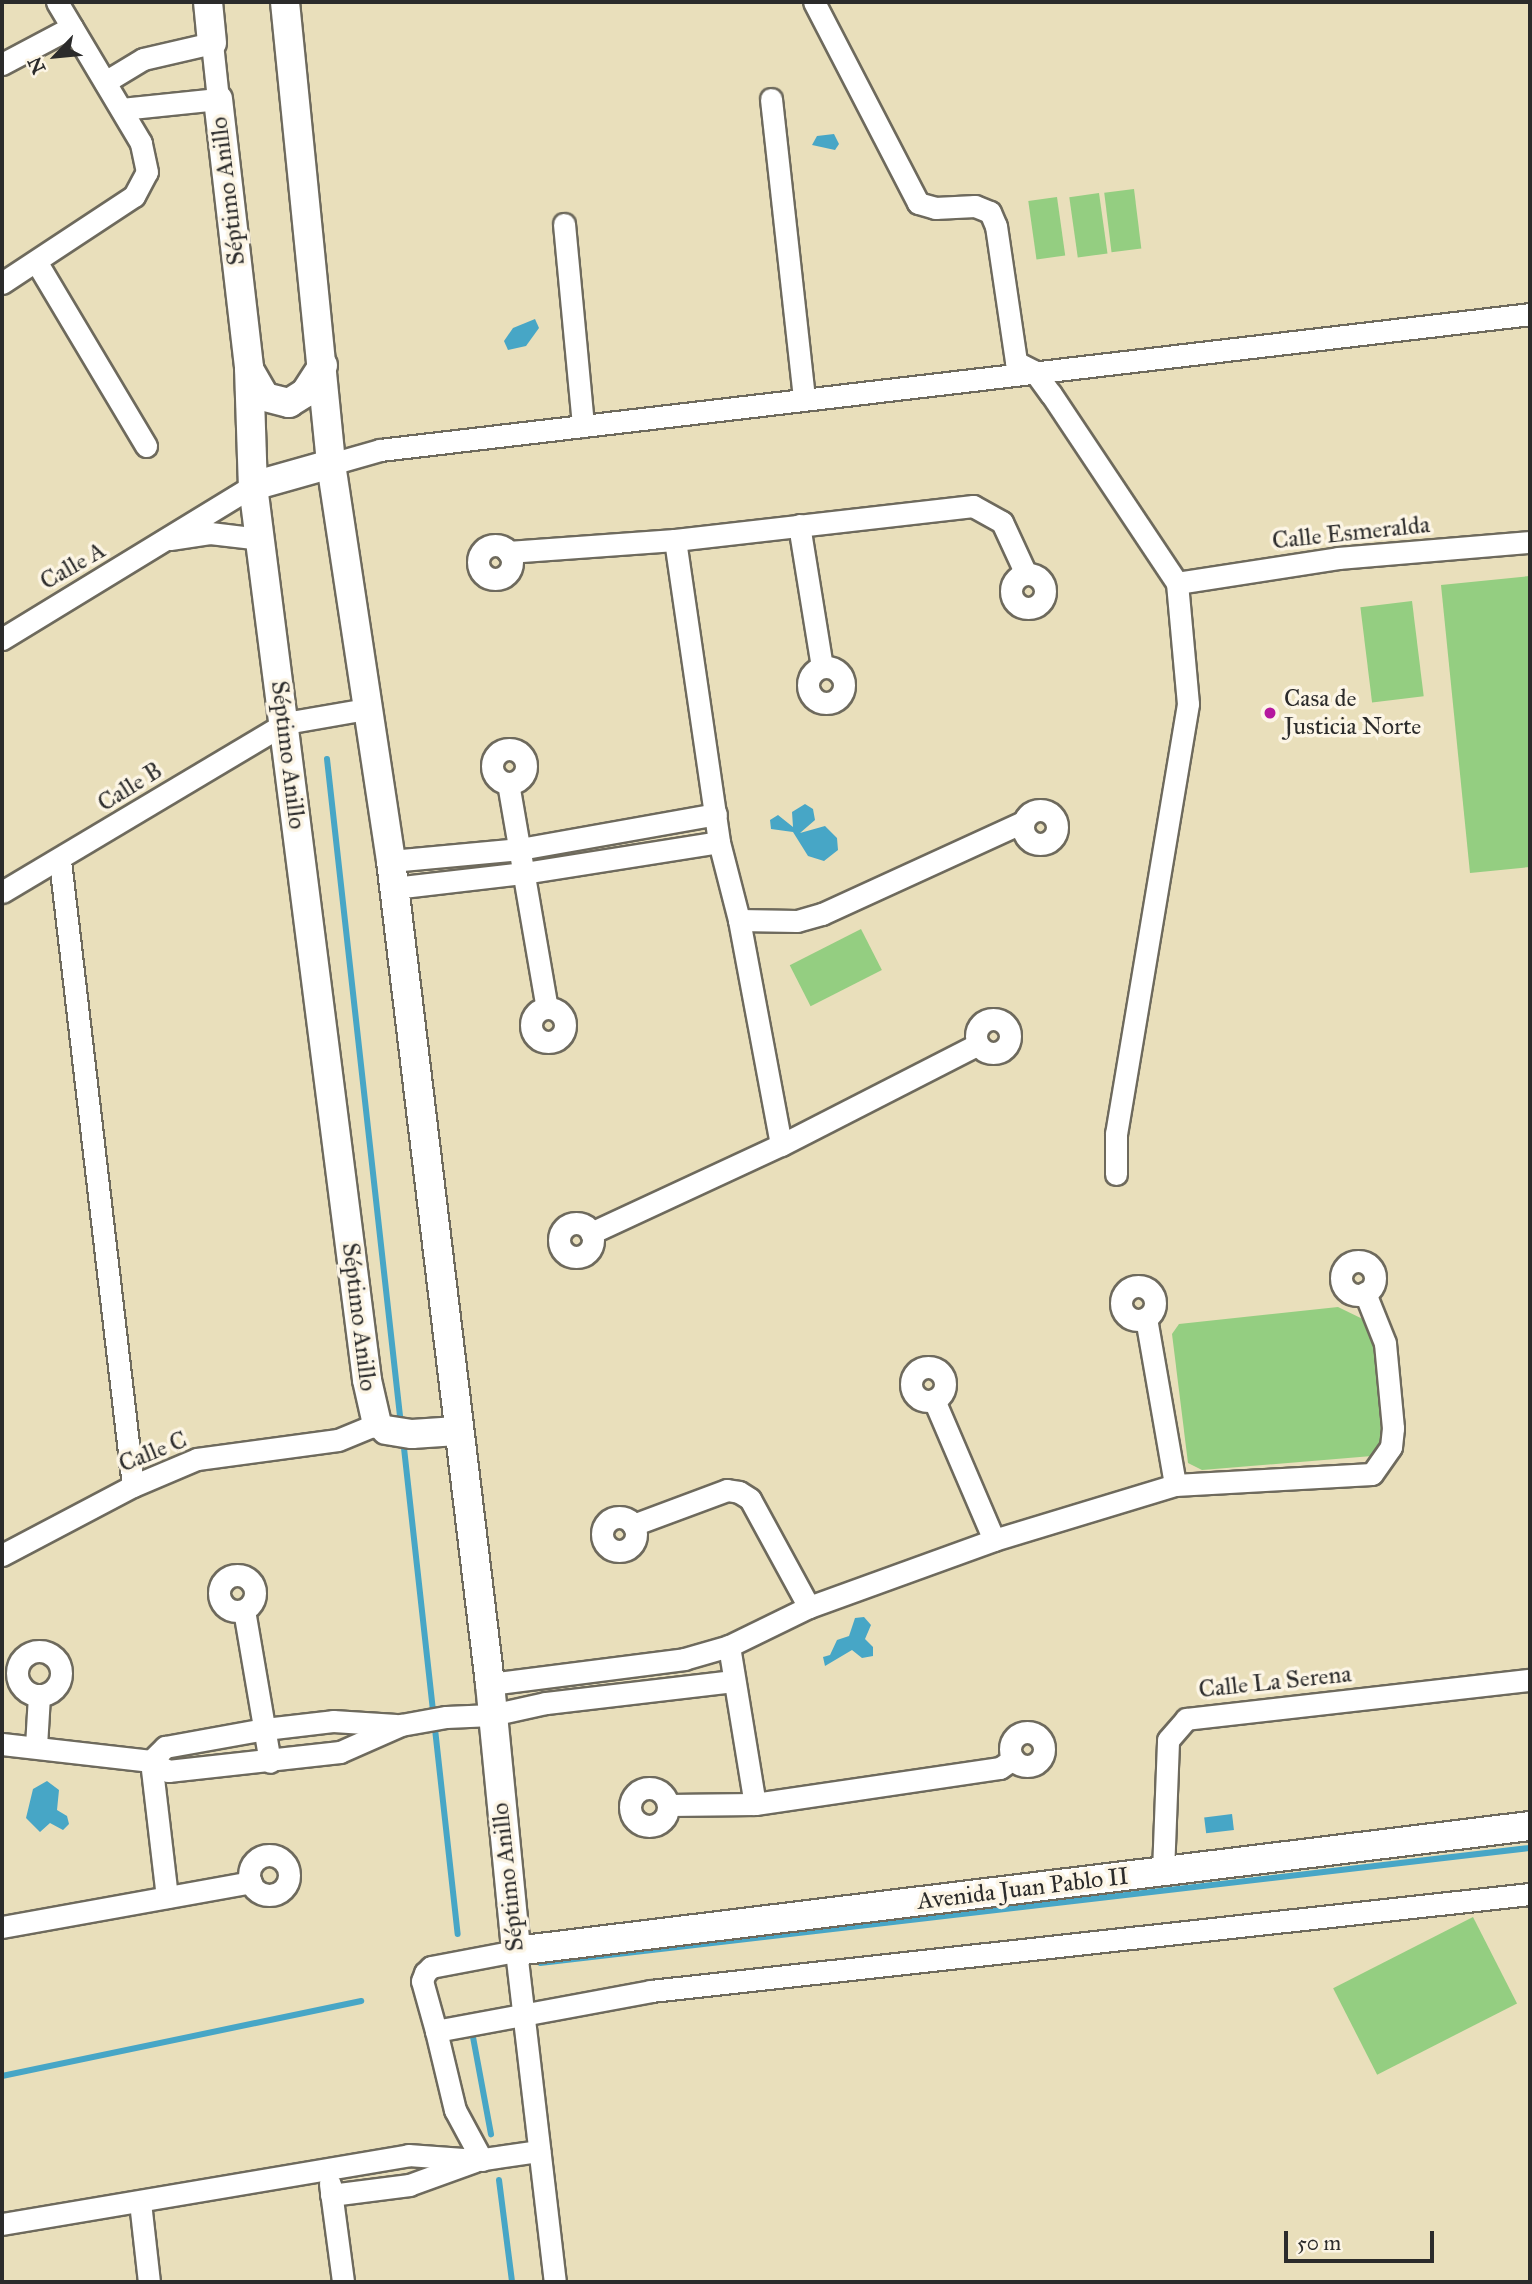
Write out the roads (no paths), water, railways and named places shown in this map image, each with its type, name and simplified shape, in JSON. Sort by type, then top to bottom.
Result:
[{"type":"main road","name":"Séptimo Anillo","points":[[208,2],[212,43]]},
{"type":"main road","name":"Séptimo Anillo","points":[[285,2],[331,464],[392,875],[457,1431],[490,1684],[516,1951]]},
{"type":"main road","name":"Séptimo Anillo","points":[[218,99],[249,368],[253,485],[367,1380],[391,1429]]},
{"type":"main road","points":[[249,368],[265,397],[289,403],[305,394],[323,365]]},
{"type":"main road","points":[[253,485],[331,464]]},
{"type":"main road","points":[[391,1429],[457,1431]]},
{"type":"main road","name":"Avenida Juan Pablo II","points":[[516,1951],[1530,1826]]},
{"type":"street","points":[[2,283],[37,263],[77,230],[134,196],[143,185],[146,157],[122,109],[57,2]]},
{"type":"street","points":[[814,2],[918,203],[935,208],[975,206],[990,212],[996,226],[1016,362],[1034,371],[1177,583],[1188,704],[1116,1133],[1116,1174]]},
{"type":"street","points":[[2,64],[72,27]]},
{"type":"street","points":[[105,82],[143,59],[212,43]]},
{"type":"street","name":"Séptimo Anillo","points":[[212,43],[218,99]]},
{"type":"street","points":[[122,109],[218,99]]},
{"type":"street","points":[[771,99],[804,397]]},
{"type":"street","points":[[564,224],[583,426]]},
{"type":"street","points":[[37,263],[146,446]]},
{"type":"street","points":[[331,464],[380,450],[804,397],[1530,314]]},
{"type":"street","points":[[170,540],[183,525],[253,485]]},
{"type":"street","points":[[508,552],[675,540],[973,506],[1002,522],[1026,574]]},
{"type":"street","points":[[799,525],[822,667]]},
{"type":"street","points":[[170,540],[210,533],[260,539]]},
{"type":"street","name":"Calle A","points":[[2,639],[170,540]]},
{"type":"street","points":[[675,540],[719,842],[739,919],[781,1145]]},
{"type":"street","name":"Calle Esmeralda","points":[[1177,583],[1338,558],[1530,542]]},
{"type":"street","points":[[285,723],[366,709]]},
{"type":"street","name":"Calle B","points":[[2,892],[60,861],[285,723]]},
{"type":"street","points":[[508,783],[547,1008]]},
{"type":"street","points":[[392,875],[716,814]]},
{"type":"street","points":[[739,919],[797,921],[822,914],[1023,822]]},
{"type":"street","points":[[392,875],[524,873],[719,842]]},
{"type":"street","points":[[60,861],[133,1486]]},
{"type":"street","points":[[591,1233],[781,1145],[978,1044]]},
{"type":"street","points":[[490,1684],[684,1659],[729,1646],[808,1606],[994,1540],[1175,1485],[1372,1474],[1391,1447],[1393,1428],[1385,1343],[1365,1293]]},
{"type":"street","points":[[1146,1318],[1175,1485]]},
{"type":"street","points":[[934,1400],[994,1540]]},
{"type":"street","name":"Calle C","points":[[2,1555],[133,1486],[197,1459],[338,1440],[391,1429]]},
{"type":"street","points":[[634,1525],[727,1490],[739,1492],[750,1499],[808,1606]]},
{"type":"street","points":[[244,1610],[270,1762]]},
{"type":"street","points":[[729,1646],[755,1804]]},
{"type":"street","name":"Calle La Serena","points":[[1163,1872],[1168,1740],[1186,1719],[1530,1680]]},
{"type":"street","points":[[151,1761],[165,1747],[265,1729],[333,1721],[407,1724],[446,1717],[492,1715],[546,1703],[734,1681]]},
{"type":"street","points":[[36,1746],[39,1696]]},
{"type":"street","points":[[2,1744],[151,1761],[168,1771],[270,1762],[343,1751],[407,1724]]},
{"type":"street","points":[[668,1805],[755,1804],[1000,1768],[1013,1759]]},
{"type":"street","points":[[151,1761],[167,1897]]},
{"type":"street","points":[[2,1927],[251,1882]]},
{"type":"street","points":[[436,2031],[522,2012],[678,1987],[1530,1894]]},
{"type":"street","points":[[479,2160],[455,2110],[422,1981],[431,1967],[516,1951]]},
{"type":"street","name":"Séptimo Anillo","points":[[516,1951],[555,2282]]},
{"type":"street","points":[[331,2196],[418,2183],[479,2160],[540,2151]]},
{"type":"street","points":[[2,2224],[426,2153],[479,2160]]},
{"type":"street","points":[[328,2168],[343,2282]]},
{"type":"street","points":[[140,2202],[149,2282]]},
{"type":"water","points":[[834,134],[839,144],[835,150],[812,145],[817,136]]},
{"type":"water","points":[[535,319],[539,328],[526,346],[508,350],[504,341],[513,328]]},
{"type":"water","points":[[805,804],[813,809],[815,820],[800,833],[825,826],[837,838],[838,850],[824,861],[808,856],[793,832],[771,829],[770,820],[778,815],[793,827],[792,812]]},
{"type":"water","points":[[864,1617],[871,1625],[865,1639],[873,1647],[873,1656],[862,1658],[852,1650],[825,1666],[823,1657],[830,1655],[837,1640],[849,1636],[855,1618]]},
{"type":"water","points":[[47,1781],[59,1790],[57,1810],[67,1816],[69,1824],[63,1830],[50,1823],[40,1832],[26,1818],[33,1789]]},
{"type":"water","points":[[1232,1814],[1234,1830],[1206,1833],[1204,1817]]},
{"type":"waterway","points":[[327,759],[401,1425]]},
{"type":"waterway","points":[[403,1439],[458,1934]]},
{"type":"waterway","points":[[540,1963],[1530,1848]]},
{"type":"waterway","points":[[2,2076],[361,2001]]},
{"type":"waterway","points":[[473,2037],[491,2134]]},
{"type":"waterway","points":[[499,2180],[512,2282]]},
{"type":"place","name":"Casa de Justicia Norte","points":[[1270,713]]}]
